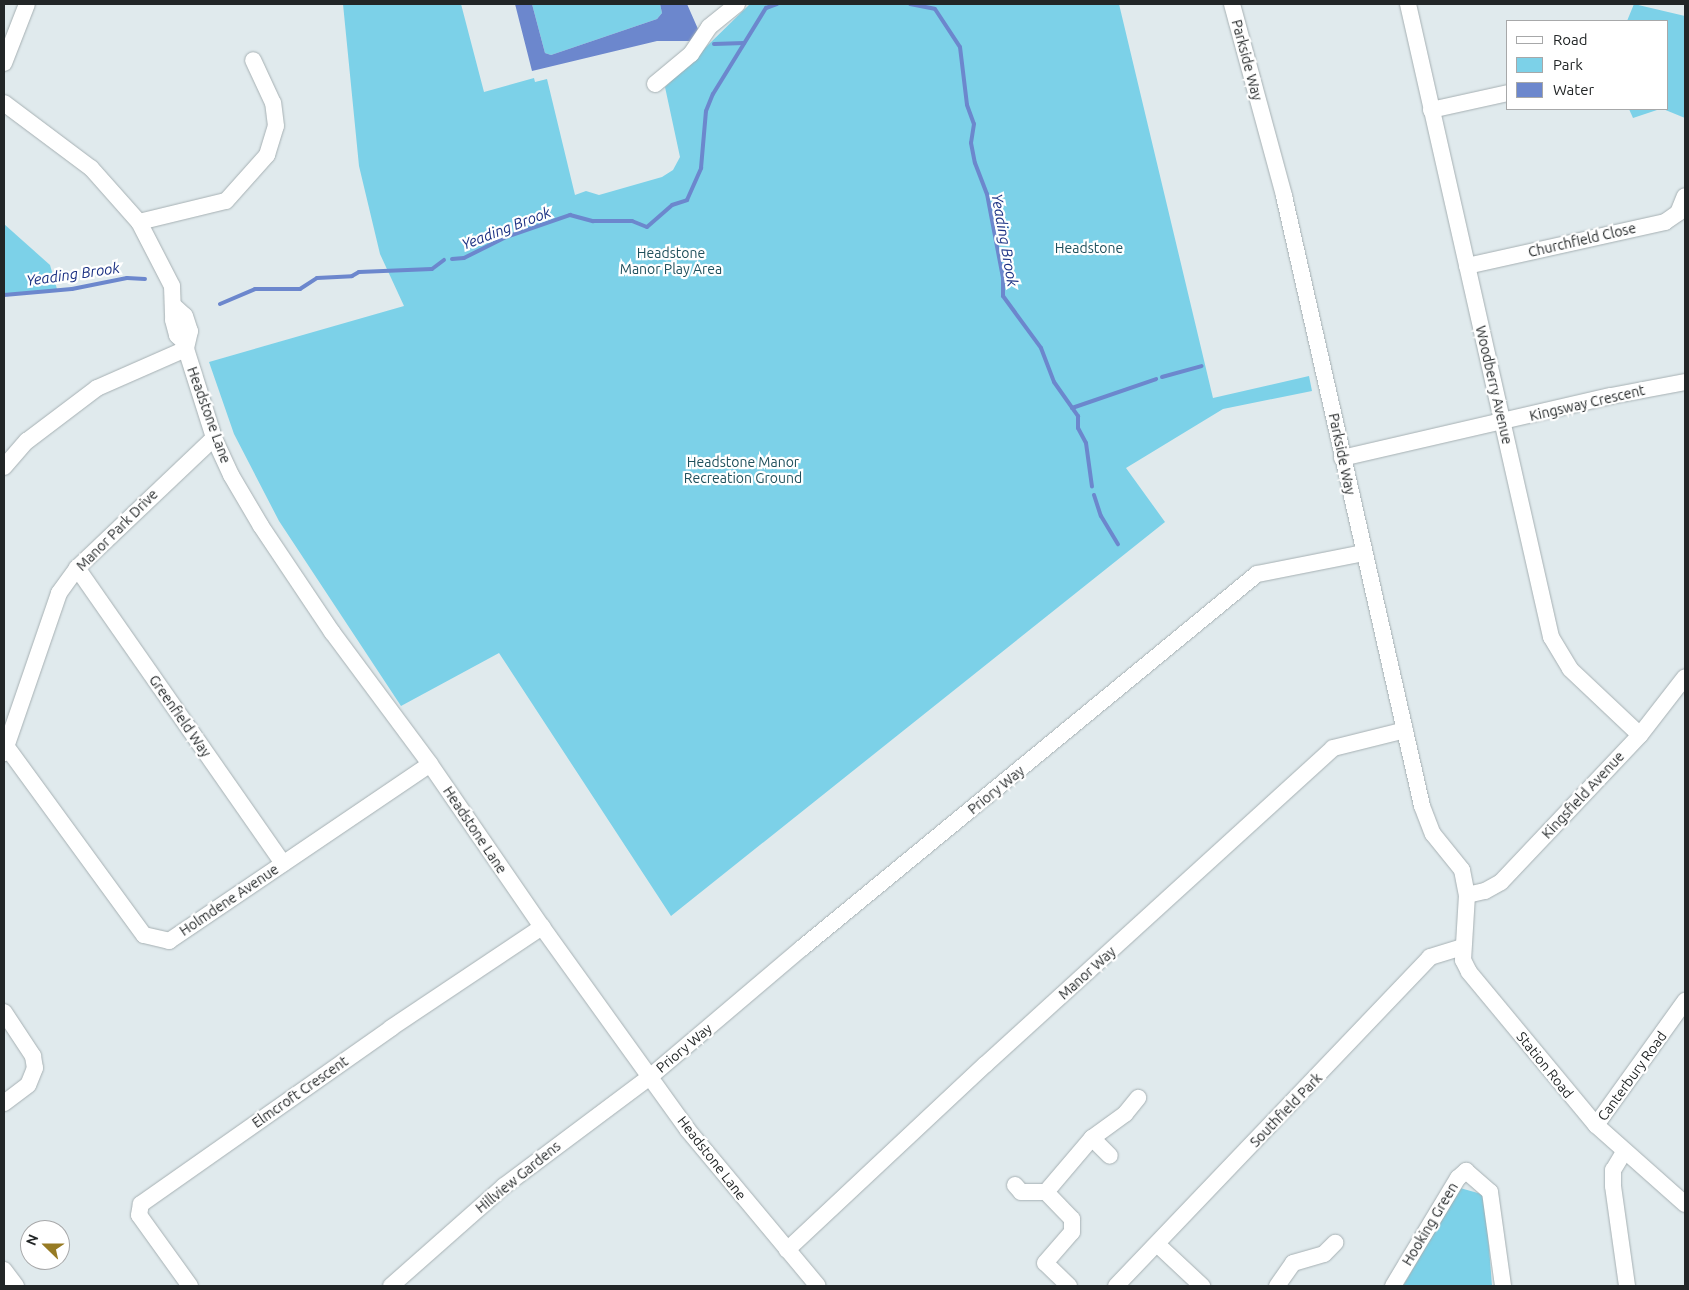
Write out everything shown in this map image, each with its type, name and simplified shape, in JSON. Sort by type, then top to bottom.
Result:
[{"type":"street","points":[[4,63],[27,4]]},
{"type":"street","points":[[655,84],[691,54],[709,27],[737,4]]},
{"type":"street","name":"Parkside Way","points":[[1232,4],[1284,196],[1342,458],[1426,820],[1433,834],[1458,862],[1467,895]]},
{"type":"street","name":"Woodberry Avenue","points":[[1408,4],[1551,637],[1570,669],[1640,735]]},
{"type":"street","points":[[139,222],[226,201],[267,155],[276,126],[273,103],[253,60]]},
{"type":"street","points":[[1431,110],[1506,93]]},
{"type":"street","name":"Headstone Lane","points":[[4,103],[91,168],[139,222],[172,286],[175,307],[185,316],[190,330],[186,346],[214,438],[231,475],[261,526],[332,632],[430,764],[542,927],[651,1076],[687,1129],[818,1286]]},
{"type":"street","name":"Churchfield Close","points":[[1467,266],[1665,222],[1678,213],[1685,196]]},
{"type":"street","points":[[4,466],[27,441],[97,388],[186,346]]},
{"type":"street","name":"Kingsway Crescent","points":[[1342,458],[1502,423],[1611,396],[1685,382]]},
{"type":"street","name":"Manor Park Drive","points":[[5,750],[59,593],[77,568],[214,438]]},
{"type":"street","name":"Priory Way","points":[[651,1076],[802,948],[1257,574],[1364,553]]},
{"type":"street","name":"Greenfield Way","points":[[77,568],[283,863]]},
{"type":"street","name":"Kingsfield Avenue","points":[[1467,895],[1500,882],[1640,735],[1685,678]]},
{"type":"street","name":"Manor Way","points":[[787,1250],[986,1064],[1333,748],[1405,730]]},
{"type":"street","name":"Holmdene Avenue","points":[[5,750],[144,935],[169,941],[430,764]]},
{"type":"street","name":"Station Road","points":[[1467,895],[1462,947],[1469,972],[1596,1125],[1624,1152],[1685,1204]]},
{"type":"street","name":"Elmcroft Crescent","points":[[190,1286],[139,1215],[141,1204],[391,1028],[542,927]]},
{"type":"street","name":"Southfield Park","points":[[1116,1286],[1430,957],[1462,947]]},
{"type":"street","name":"Canterbury Road","points":[[1596,1125],[1685,1002]]},
{"type":"street","points":[[4,1012],[33,1056],[35,1068],[28,1085],[4,1103]]},
{"type":"street","name":"Hillview Gardens","points":[[392,1286],[504,1186],[651,1076]]},
{"type":"street","points":[[1046,1192],[1092,1138],[1125,1114],[1138,1098]]},
{"type":"street","points":[[1092,1138],[1110,1156]]},
{"type":"street","points":[[1624,1152],[1613,1170],[1613,1186],[1627,1286]]},
{"type":"street","name":"Hooking Green","points":[[1393,1286],[1458,1178],[1466,1171],[1490,1192],[1503,1286]]},
{"type":"street","points":[[1015,1185],[1022,1192],[1046,1192],[1072,1219],[1072,1232],[1045,1263],[1069,1286]]},
{"type":"street","points":[[1277,1286],[1294,1262],[1324,1254],[1335,1242]]},
{"type":"street","points":[[1157,1244],[1202,1286]]},
{"type":"street","points":[[4,1270],[16,1286]]},
{"type":"green space","name":"Headstone Manor Recreation Ground","points":[[343,4],[461,4],[484,92],[534,78],[535,82],[547,79],[575,195],[586,191],[599,195],[662,177],[673,170],[680,157],[665,87],[750,4],[1119,4],[1213,398],[1309,376],[1312,391],[1223,409],[1126,468],[1165,522],[671,916],[499,653],[401,706],[279,521],[234,434],[209,362],[404,306],[380,254],[359,166]]},
{"type":"green space","points":[[532,4],[660,4],[662,13],[657,19],[551,55],[545,53]]},
{"type":"green space","points":[[1634,4],[1685,16],[1685,118],[1665,110],[1669,110],[1669,20],[1627,20]]},
{"type":"green space","points":[[1629,110],[1657,110],[1633,118]]},
{"type":"green space","points":[[4,224],[50,265],[57,289],[4,295]]},
{"type":"green space","points":[[1460,1188],[1485,1195],[1492,1286],[1403,1286]]},
{"type":"water","points":[[515,4],[532,4],[545,53],[551,55],[657,19],[662,13],[660,4],[687,4],[698,29],[692,41],[657,41],[532,71]]},
{"type":"waterway","name":"Yeading Brook","points":[[452,259],[464,258],[506,237],[570,215],[593,221],[632,221],[647,227],[672,205],[687,200],[701,168],[706,111],[713,94],[766,8],[777,4]]},
{"type":"waterway","name":"Yeading Brook","points":[[910,4],[935,9],[960,47],[967,105],[974,124],[971,143],[975,163],[987,194],[1003,278],[1003,296],[1041,348],[1054,382],[1078,416],[1078,428],[1086,443],[1092,487]]},
{"type":"waterway","name":"Yeading Brook","points":[[714,44],[744,43]]},
{"type":"waterway","name":"Yeading Brook","points":[[220,304],[255,289],[300,289],[317,278],[352,276],[359,272],[432,269],[444,260]]},
{"type":"waterway","name":"Yeading Brook","points":[[4,295],[72,289],[127,278],[145,279]]},
{"type":"waterway","points":[[1162,377],[1202,366]]},
{"type":"waterway","points":[[1072,408],[1156,379]]},
{"type":"waterway","name":"Yeading Brook","points":[[1094,495],[1101,516],[1118,544]]},
{"type":"park label","name":"Headstone","points":[[1089,248]]},
{"type":"park label","name":"Headstone Manor Play Area","points":[[671,262]]}]
